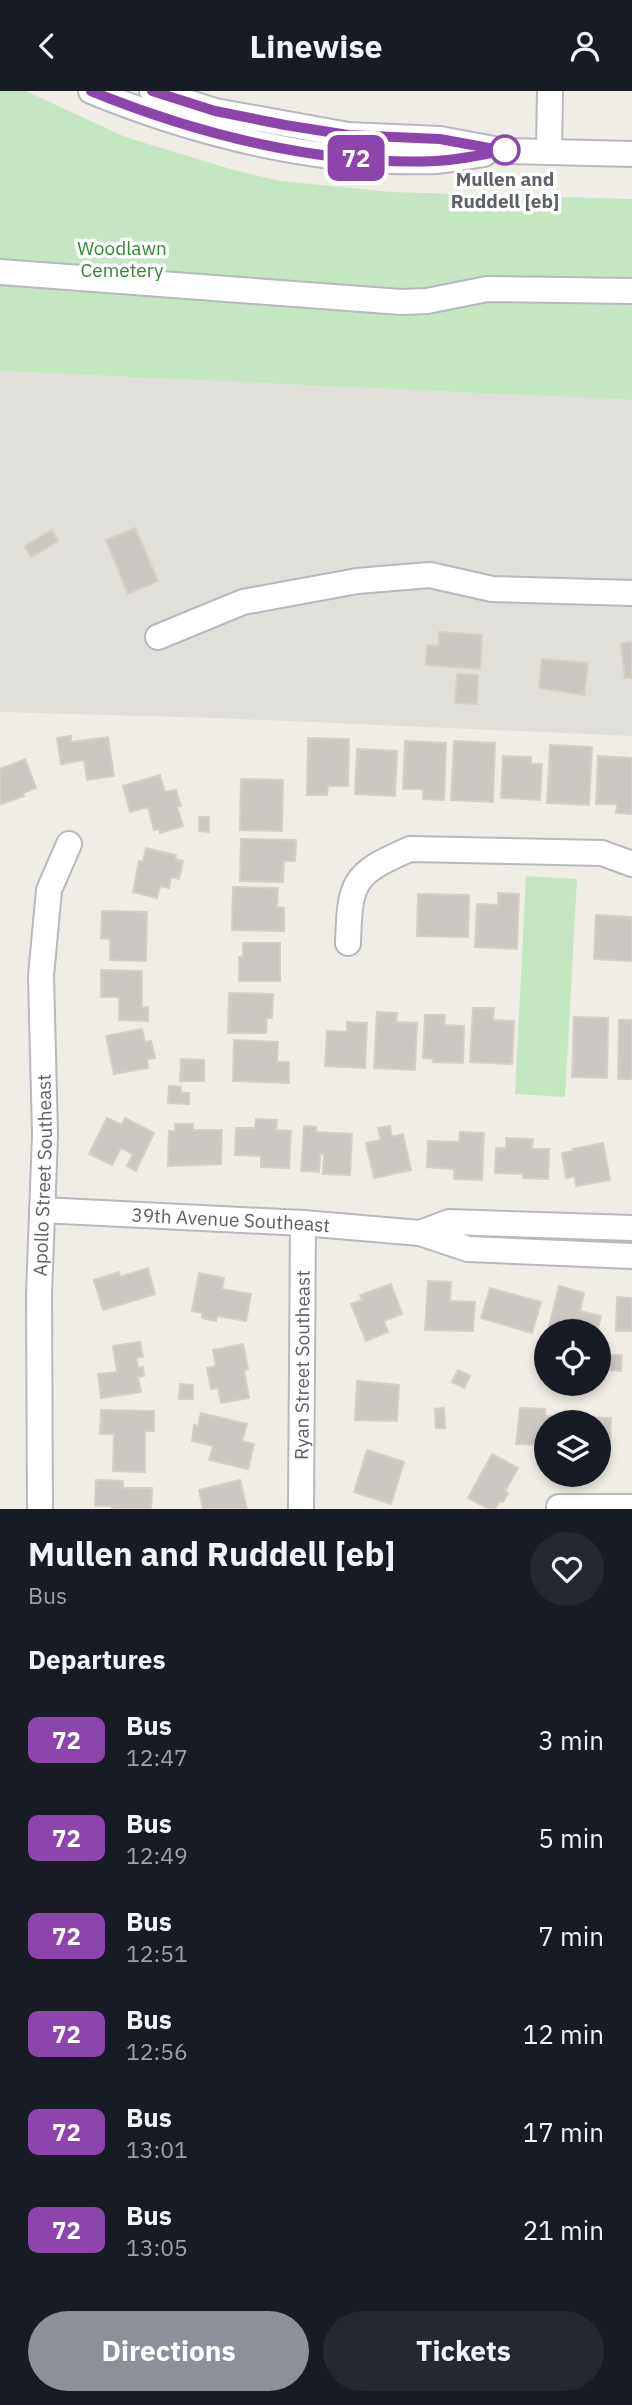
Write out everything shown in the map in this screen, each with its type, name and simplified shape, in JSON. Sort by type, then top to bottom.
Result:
[{"type":"street","points":[[91,91],[133,108],[213,132],[294,149],[361,159],[438,161],[505,151]]},
{"type":"street","points":[[152,91],[215,111],[348,135],[440,139],[505,151],[632,154]]},
{"type":"street","points":[[549,152],[550,91]]},
{"type":"street","points":[[0,272],[401,302],[427,301],[486,289],[632,291]]},
{"type":"street","points":[[158,637],[243,602],[358,581],[430,575],[492,589],[632,593]]},
{"type":"street","name":"Apollo Street Southeast","points":[[40,1509],[39,1294],[45,1135],[41,976],[49,890],[69,844]]},
{"type":"street","points":[[348,943],[349,900],[360,878],[382,861],[410,849],[602,853],[632,864]]},
{"type":"street","name":"39th Avenue Southeast","points":[[42,1210],[303,1223],[420,1233],[468,1249],[632,1256]]},
{"type":"street","name":"39th Avenue Southeast","points":[[420,1233],[449,1222],[632,1228]]},
{"type":"street","name":"Ryan Street Southeast","points":[[301,1509],[303,1223]]},
{"type":"street","points":[[559,1507],[632,1507]]},
{"type":"shaded area","points":[[0,371],[632,400],[632,736],[217,718],[0,712]]},
{"type":"green space","name":"Woodlawn Cemetery","points":[[0,91],[26,91],[125,137],[234,170],[281,181],[391,192],[632,199],[632,400],[0,371]]},
{"type":"green space","points":[[526,876],[577,879],[565,1097],[515,1094]]},
{"type":"building","points":[[135,528],[158,581],[128,594],[106,540]]},
{"type":"building","points":[[52,530],[58,541],[31,557],[25,546]]},
{"type":"building","points":[[439,632],[482,635],[480,669],[426,665],[427,645],[439,646]]},
{"type":"building","points":[[632,642],[632,678],[625,678],[621,644]]},
{"type":"building","points":[[542,659],[588,663],[584,695],[539,688]]},
{"type":"building","points":[[457,674],[478,675],[477,704],[455,703]]},
{"type":"building","points":[[71,736],[71,742],[108,737],[114,776],[87,780],[84,760],[61,764],[57,738]]},
{"type":"building","points":[[308,738],[349,739],[348,786],[328,786],[327,795],[307,795]]},
{"type":"building","points":[[405,741],[446,743],[444,800],[423,799],[423,789],[403,789]]},
{"type":"building","points":[[454,741],[495,743],[493,802],[451,800]]},
{"type":"building","points":[[550,745],[592,747],[589,805],[547,803]]},
{"type":"building","points":[[357,749],[397,751],[395,796],[355,794]]},
{"type":"building","points":[[503,756],[531,757],[531,764],[542,764],[540,800],[501,798]]},
{"type":"building","points":[[598,756],[632,758],[632,814],[616,813],[617,804],[596,804]]},
{"type":"building","points":[[25,759],[36,788],[23,793],[24,796],[0,805],[0,769]]},
{"type":"building","points":[[160,775],[165,792],[176,790],[181,806],[177,807],[183,826],[160,833],[159,829],[154,830],[148,807],[130,812],[123,786]]},
{"type":"building","points":[[241,779],[283,780],[282,831],[240,830]]},
{"type":"building","points":[[199,817],[209,817],[209,832],[199,831]]},
{"type":"building","points":[[241,839],[296,840],[295,861],[284,861],[283,882],[240,881]]},
{"type":"building","points":[[146,848],[176,855],[175,859],[183,861],[179,879],[171,877],[169,888],[160,886],[157,898],[133,892],[139,861],[143,862]]},
{"type":"building","points":[[233,887],[278,888],[277,907],[284,908],[284,931],[232,930]]},
{"type":"building","points":[[498,893],[519,894],[517,949],[475,947],[477,904],[498,905]]},
{"type":"building","points":[[418,894],[469,895],[468,937],[417,936]]},
{"type":"building","points":[[102,911],[147,912],[146,961],[110,960],[110,939],[101,938]]},
{"type":"building","points":[[596,915],[632,917],[632,961],[594,959]]},
{"type":"building","points":[[243,943],[280,943],[280,981],[239,981],[239,957],[243,957]]},
{"type":"building","points":[[101,970],[142,971],[142,1008],[148,1007],[148,1021],[119,1020],[119,997],[101,997]]},
{"type":"building","points":[[229,993],[273,994],[272,1018],[267,1018],[266,1033],[228,1033]]},
{"type":"building","points":[[473,1008],[494,1008],[493,1020],[514,1021],[512,1064],[470,1062]]},
{"type":"building","points":[[377,1012],[397,1013],[396,1022],[417,1023],[415,1070],[374,1068]]},
{"type":"building","points":[[425,1015],[445,1015],[444,1025],[464,1026],[463,1063],[433,1062],[434,1059],[423,1058]]},
{"type":"building","points":[[574,1017],[608,1018],[607,1078],[572,1077]]},
{"type":"building","points":[[619,1020],[632,1020],[632,1079],[618,1079]]},
{"type":"building","points":[[347,1022],[367,1023],[365,1068],[325,1066],[327,1031],[347,1032]]},
{"type":"building","points":[[142,1029],[145,1042],[151,1041],[155,1058],[147,1059],[148,1068],[114,1074],[106,1036]]},
{"type":"building","points":[[234,1040],[278,1042],[277,1062],[289,1062],[289,1083],[233,1081]]},
{"type":"building","points":[[181,1059],[204,1060],[204,1081],[180,1081]]},
{"type":"building","points":[[169,1086],[181,1087],[181,1093],[189,1093],[189,1104],[168,1103]]},
{"type":"building","points":[[107,1118],[122,1125],[125,1118],[154,1133],[136,1171],[127,1166],[133,1154],[121,1148],[112,1165],[89,1154]]},
{"type":"building","points":[[256,1119],[277,1120],[276,1130],[291,1131],[289,1168],[261,1167],[261,1156],[235,1155],[236,1128],[255,1128]]},
{"type":"building","points":[[175,1124],[193,1124],[193,1130],[222,1130],[221,1164],[168,1166],[169,1131],[175,1131]]},
{"type":"building","points":[[304,1126],[316,1127],[316,1132],[352,1134],[350,1175],[323,1174],[324,1154],[320,1154],[319,1172],[301,1171]]},
{"type":"building","points":[[390,1126],[392,1137],[403,1134],[411,1170],[374,1178],[366,1143],[381,1140],[378,1128]]},
{"type":"building","points":[[460,1132],[484,1133],[482,1180],[454,1179],[454,1169],[427,1167],[428,1141],[459,1142]]},
{"type":"building","points":[[506,1138],[533,1139],[532,1149],[549,1149],[548,1179],[523,1178],[523,1174],[495,1173],[496,1148],[506,1148]]},
{"type":"building","points":[[603,1143],[610,1180],[576,1186],[575,1176],[566,1178],[562,1153]]},
{"type":"building","points":[[148,1268],[155,1294],[103,1310],[94,1280],[119,1272],[120,1277]]},
{"type":"building","points":[[199,1273],[224,1278],[222,1289],[251,1294],[246,1321],[217,1316],[216,1321],[202,1318],[202,1313],[192,1311]]},
{"type":"building","points":[[428,1281],[451,1282],[450,1301],[475,1302],[473,1331],[425,1330]]},
{"type":"building","points":[[391,1284],[402,1314],[384,1321],[388,1332],[366,1341],[351,1304],[362,1300],[360,1295]]},
{"type":"building","points":[[559,1286],[584,1293],[580,1311],[601,1316],[600,1319],[551,1319]]},
{"type":"building","points":[[490,1288],[541,1302],[532,1333],[481,1318]]},
{"type":"building","points":[[617,1297],[632,1298],[632,1331],[616,1331]]},
{"type":"building","points":[[140,1342],[143,1357],[136,1358],[138,1368],[143,1367],[144,1376],[138,1377],[141,1392],[101,1398],[98,1374],[117,1372],[113,1346]]},
{"type":"building","points":[[243,1344],[248,1369],[244,1370],[249,1398],[221,1403],[218,1388],[211,1389],[207,1368],[216,1366],[213,1350]]},
{"type":"building","points":[[611,1355],[622,1355],[621,1371],[611,1370]]},
{"type":"building","points":[[458,1370],[470,1376],[464,1388],[452,1382]]},
{"type":"building","points":[[357,1381],[399,1385],[397,1421],[355,1420]]},
{"type":"building","points":[[180,1384],[193,1385],[193,1399],[179,1399]]},
{"type":"building","points":[[444,1408],[445,1428],[436,1428],[435,1409]]},
{"type":"building","points":[[520,1408],[545,1409],[534,1410],[534,1445],[516,1444]]},
{"type":"building","points":[[101,1410],[154,1411],[154,1431],[145,1431],[145,1472],[113,1471],[114,1434],[100,1434]]},
{"type":"building","points":[[201,1413],[247,1424],[242,1441],[254,1444],[248,1469],[209,1460],[213,1446],[192,1441],[194,1425],[198,1426]]},
{"type":"building","points":[[367,1450],[404,1462],[391,1504],[354,1492]]},
{"type":"building","points":[[492,1454],[518,1468],[505,1491],[508,1493],[503,1502],[500,1501],[495,1509],[489,1509],[468,1498]]},
{"type":"building","points":[[96,1480],[123,1481],[123,1488],[152,1488],[151,1509],[95,1506]]},
{"type":"building","points":[[240,1480],[247,1509],[203,1509],[199,1490]]},
{"type":"bus line","name":"72","points":[[91,91],[133,108],[213,132],[294,149],[361,159],[438,161],[505,151],[440,139],[348,135],[285,125],[215,111],[152,91]]},
{"type":"place","name":"Mullen and Ruddell [eb]","points":[[505,150]]}]
